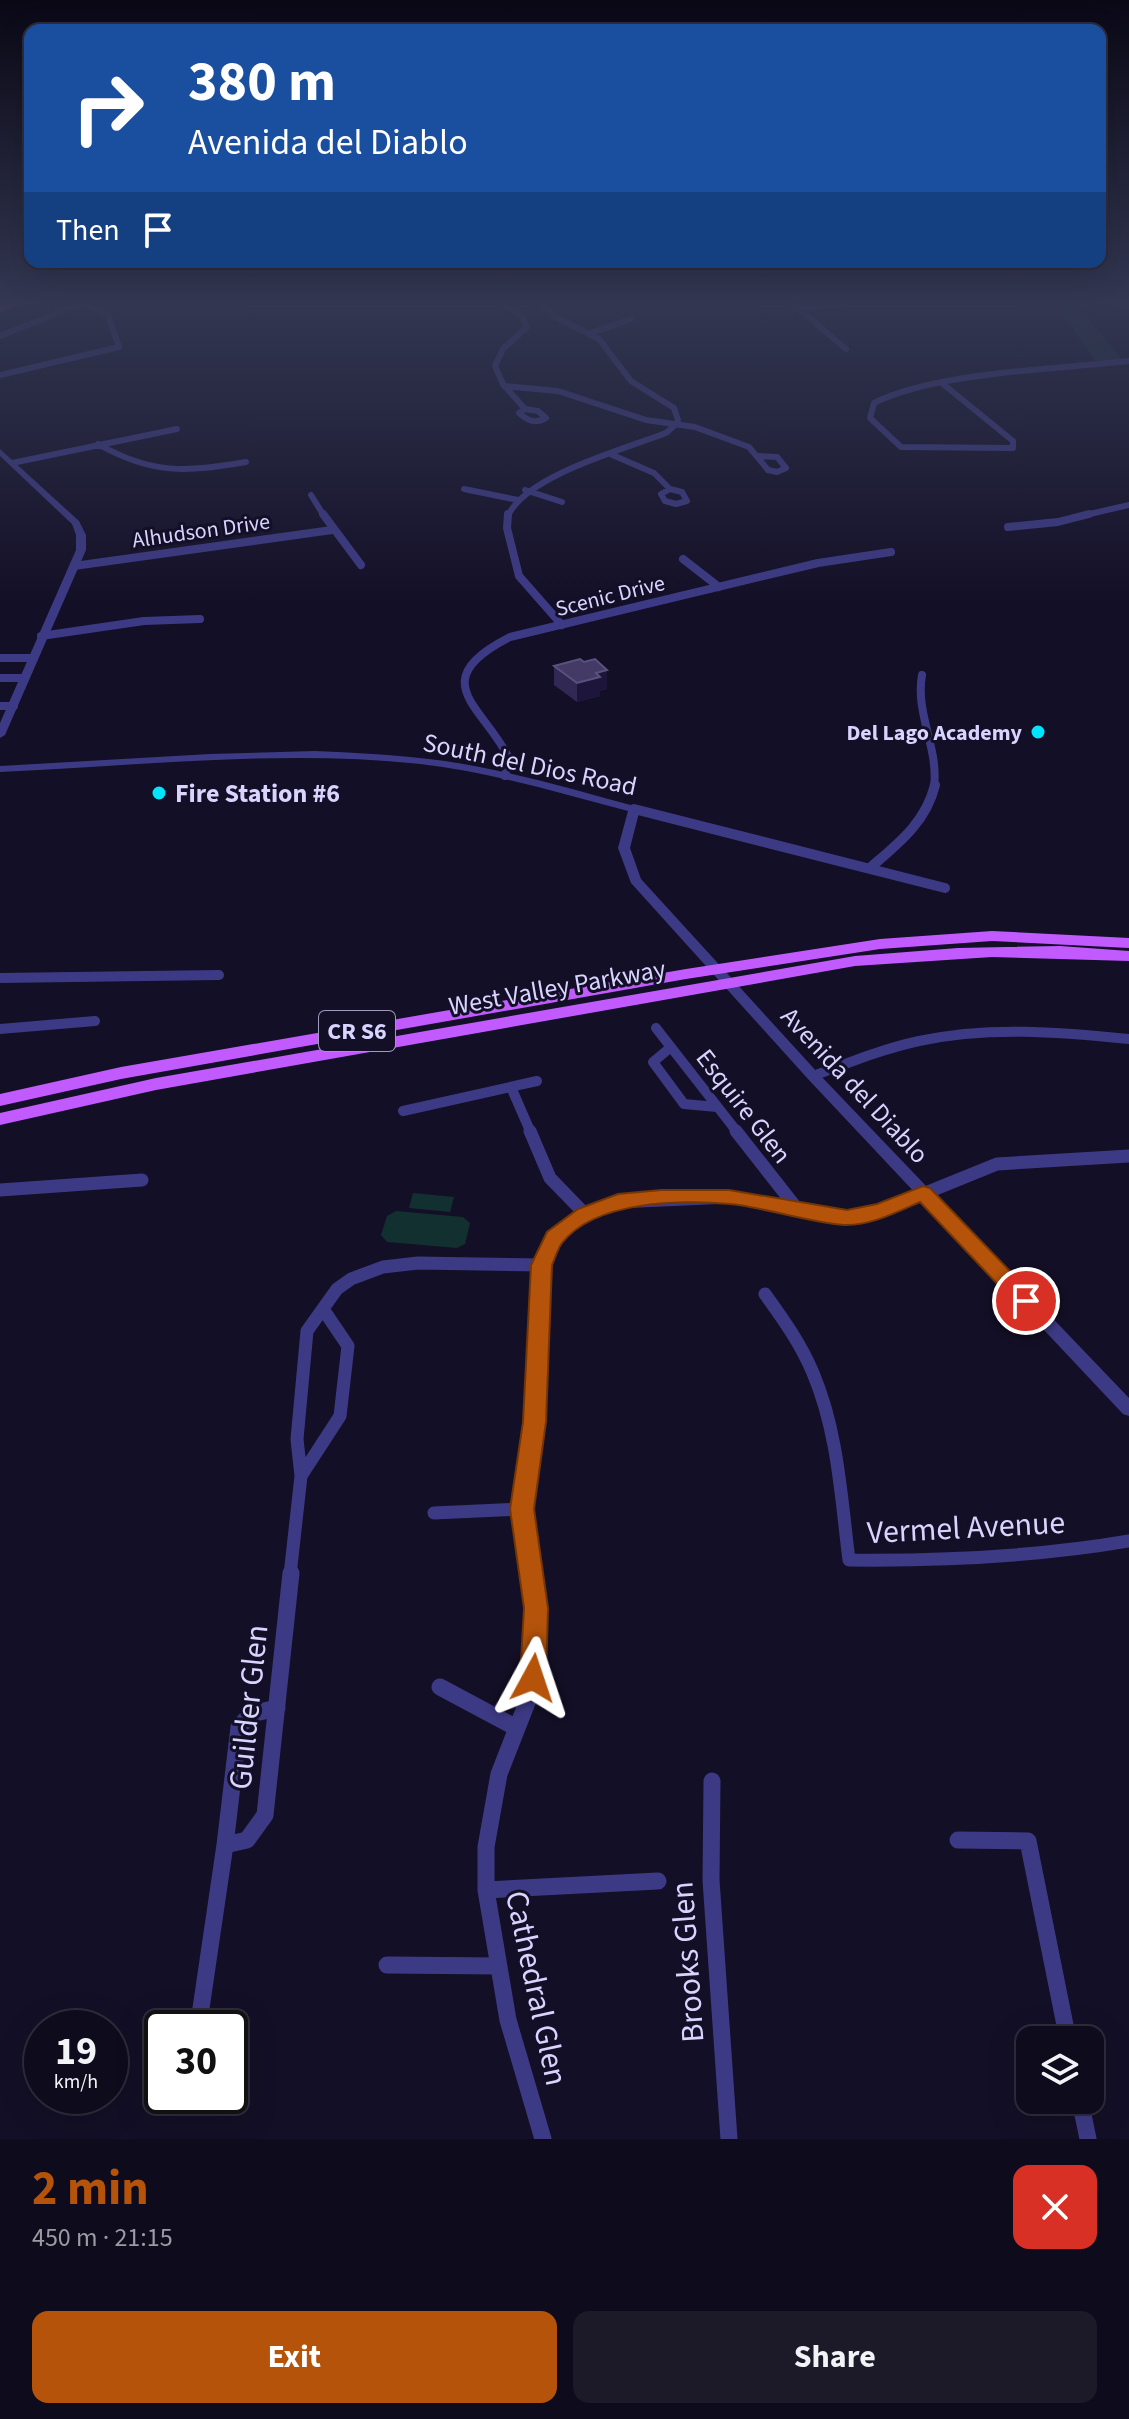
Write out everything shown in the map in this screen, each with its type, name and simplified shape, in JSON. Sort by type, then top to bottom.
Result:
[{"type":"main road","name":"West Valley Parkway","points":[[0,1100],[121,1073],[880,944],[931,939],[1052,937],[1129,943]]},
{"type":"main road","name":"West Valley Parkway","points":[[0,1119],[156,1084],[855,961],[950,952],[1014,950],[1129,956]]},
{"type":"street","points":[[520,404],[525,409]]},
{"type":"street","points":[[597,404],[646,420],[676,424],[734,439],[759,456]]},
{"type":"street","points":[[562,625],[519,576],[507,528],[508,514],[525,490],[554,475],[666,433],[678,420],[674,408],[667,404]]},
{"type":"street","points":[[874,404],[870,418],[901,447],[1013,448],[1013,441],[967,404]]},
{"type":"street","points":[[12,463],[177,429]]},
{"type":"street","points":[[98,444],[130,464],[155,470],[184,471],[246,462]]},
{"type":"street","points":[[0,451],[76,523],[81,535],[81,550],[0,735]]},
{"type":"street","points":[[610,454],[654,473],[670,489]]},
{"type":"street","points":[[464,489],[518,500]]},
{"type":"street","points":[[525,490],[562,502]]},
{"type":"street","points":[[311,495],[332,530],[361,565]]},
{"type":"street","points":[[1008,527],[1058,522],[1129,505]]},
{"type":"street","name":"Alhudson Drive","points":[[74,566],[332,530]]},
{"type":"street","name":"Scenic Drive","points":[[505,776],[509,758],[469,703],[465,673],[474,659],[510,637],[818,563],[891,552]]},
{"type":"street","points":[[683,559],[719,587]]},
{"type":"street","points":[[41,636],[144,621],[200,619]]},
{"type":"street","points":[[0,658],[34,658]]},
{"type":"street","points":[[871,867],[919,825],[930,809],[935,761],[920,711],[922,675]]},
{"type":"street","points":[[0,678],[25,678]]},
{"type":"street","points":[[0,706],[14,706]]},
{"type":"street","name":"South del Dios Road","points":[[0,769],[178,758],[329,755],[422,761],[505,776],[945,888]]},
{"type":"street","name":"Avenida del Diablo","points":[[634,809],[624,848],[628,868],[643,889],[813,1076],[1129,1409]]},
{"type":"street","points":[[0,978],[219,975]]},
{"type":"street","points":[[0,1029],[95,1021]]},
{"type":"street","name":"Esquire Glen","points":[[656,1028],[798,1210]]},
{"type":"street","points":[[813,1076],[891,1048],[953,1036],[1013,1031],[1129,1039]]},
{"type":"street","points":[[671,1047],[653,1062],[684,1104],[717,1107]]},
{"type":"street","points":[[403,1111],[537,1081]]},
{"type":"street","points":[[511,1087],[550,1178],[585,1214]]},
{"type":"street","name":"Cathedral Glen","points":[[543,2139],[508,2020],[486,1890],[489,1832],[499,1774],[530,1695],[536,1660],[536,1608],[522,1509],[535,1422],[542,1265],[554,1238],[585,1214],[618,1202],[661,1197],[737,1198],[847,1218],[881,1211],[997,1164],[1129,1156]]},
{"type":"street","points":[[0,1190],[142,1180]]},
{"type":"street","name":"Guilder Glen","points":[[225,1845],[247,1840],[265,1815],[301,1476],[297,1439],[307,1331],[337,1289],[351,1279],[383,1267],[418,1263],[542,1265]]},
{"type":"street","name":"Vermel Avenue","points":[[765,1294],[793,1332],[814,1374],[828,1416],[849,1560],[917,1561],[1065,1552],[1129,1541]]},
{"type":"street","name":"Guilder Glen","points":[[301,1476],[340,1416],[348,1346],[323,1309]]},
{"type":"street","points":[[434,1513],[522,1509]]},
{"type":"street","points":[[440,1687],[515,1727]]},
{"type":"street","points":[[201,2010],[239,1727],[251,1714],[277,1708]]},
{"type":"street","name":"Brooks Glen","points":[[712,1781],[711,1880],[729,2139]]},
{"type":"street","points":[[958,1840],[1028,1841],[1065,2026]]},
{"type":"street","points":[[486,1890],[658,1881]]},
{"type":"street","points":[[387,1965],[498,1966]]},
{"type":"street","points":[[1083,2114],[1088,2139]]},
{"type":"green space","points":[[413,1193],[454,1197],[450,1212],[409,1208]]},
{"type":"green space","points":[[396,1211],[463,1217],[470,1223],[465,1244],[457,1248],[387,1242],[381,1235],[387,1216]]},
{"type":"building","points":[[580,659],[584,662],[595,659],[607,670],[596,673],[600,677],[577,683],[554,666]]},
{"type":"place","name":"Del Lago Academy","points":[[1038,732]]},
{"type":"place","name":"Fire Station #6","points":[[159,793]]},
{"type":"route","points":[[533,1678],[536,1608],[522,1509],[535,1422],[542,1265],[554,1238],[585,1214],[618,1202],[661,1197],[729,1197],[847,1218],[881,1211],[923,1193],[1026,1301]]}]
